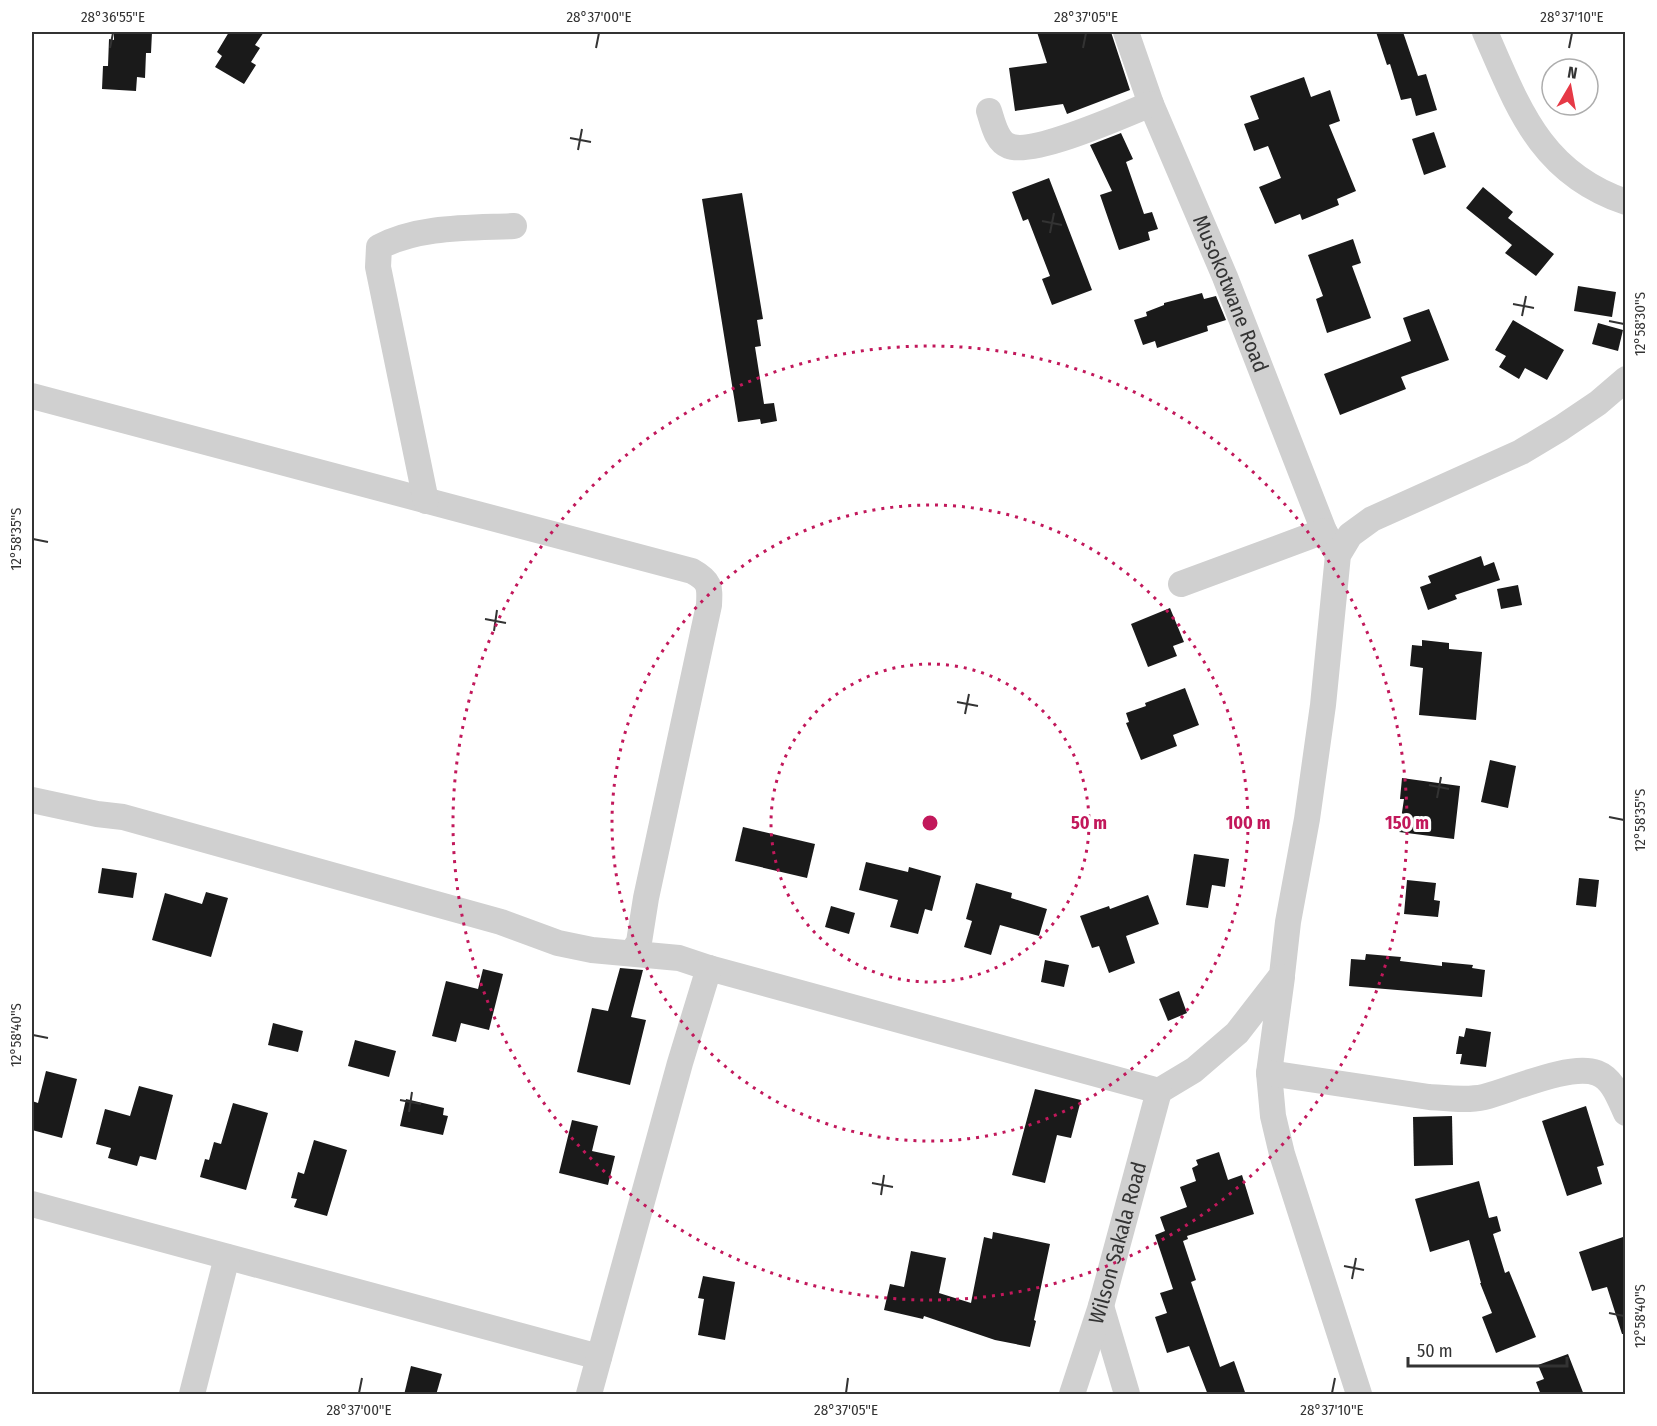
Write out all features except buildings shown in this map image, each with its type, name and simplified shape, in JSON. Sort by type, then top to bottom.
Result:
[{"type":"street","name":"Musokotwane Road","points":[[1126,32],[1151,104],[1225,277],[1324,531],[1338,555]]},
{"type":"street","points":[[1485,32],[1526,122],[1545,148],[1569,171],[1595,190],[1626,202]]},
{"type":"street","points":[[988,111],[998,138],[1008,146],[1024,148],[1084,131],[1151,104]]},
{"type":"street","points":[[426,501],[378,267],[379,247],[396,238],[446,229],[514,225]]},
{"type":"street","points":[[1359,1395],[1282,1154],[1273,1116],[1269,1073],[1288,922],[1307,819],[1323,705],[1338,555],[1350,536],[1372,519],[1521,452],[1598,403],[1626,379]]},
{"type":"street","points":[[32,396],[692,571],[705,578],[710,589],[710,605],[645,898],[639,942],[632,953]]},
{"type":"street","points":[[1181,584],[1324,531]]},
{"type":"street","points":[[32,800],[97,814],[123,817],[470,913],[558,943],[592,950],[679,958],[1159,1091],[1194,1070],[1237,1033],[1282,975]]},
{"type":"street","points":[[589,1395],[680,1063],[709,968]]},
{"type":"street","points":[[1269,1073],[1455,1099],[1482,1097],[1525,1083],[1584,1070],[1598,1073],[1609,1082],[1617,1092],[1626,1113]]},
{"type":"street","name":"Wilson Sakala Road","points":[[1072,1395],[1078,1370],[1101,1306],[1159,1091]]},
{"type":"street","points":[[32,1204],[599,1357]]},
{"type":"street","points":[[192,1395],[227,1257]]},
{"type":"street","points":[[1101,1306],[1128,1395]]}]
